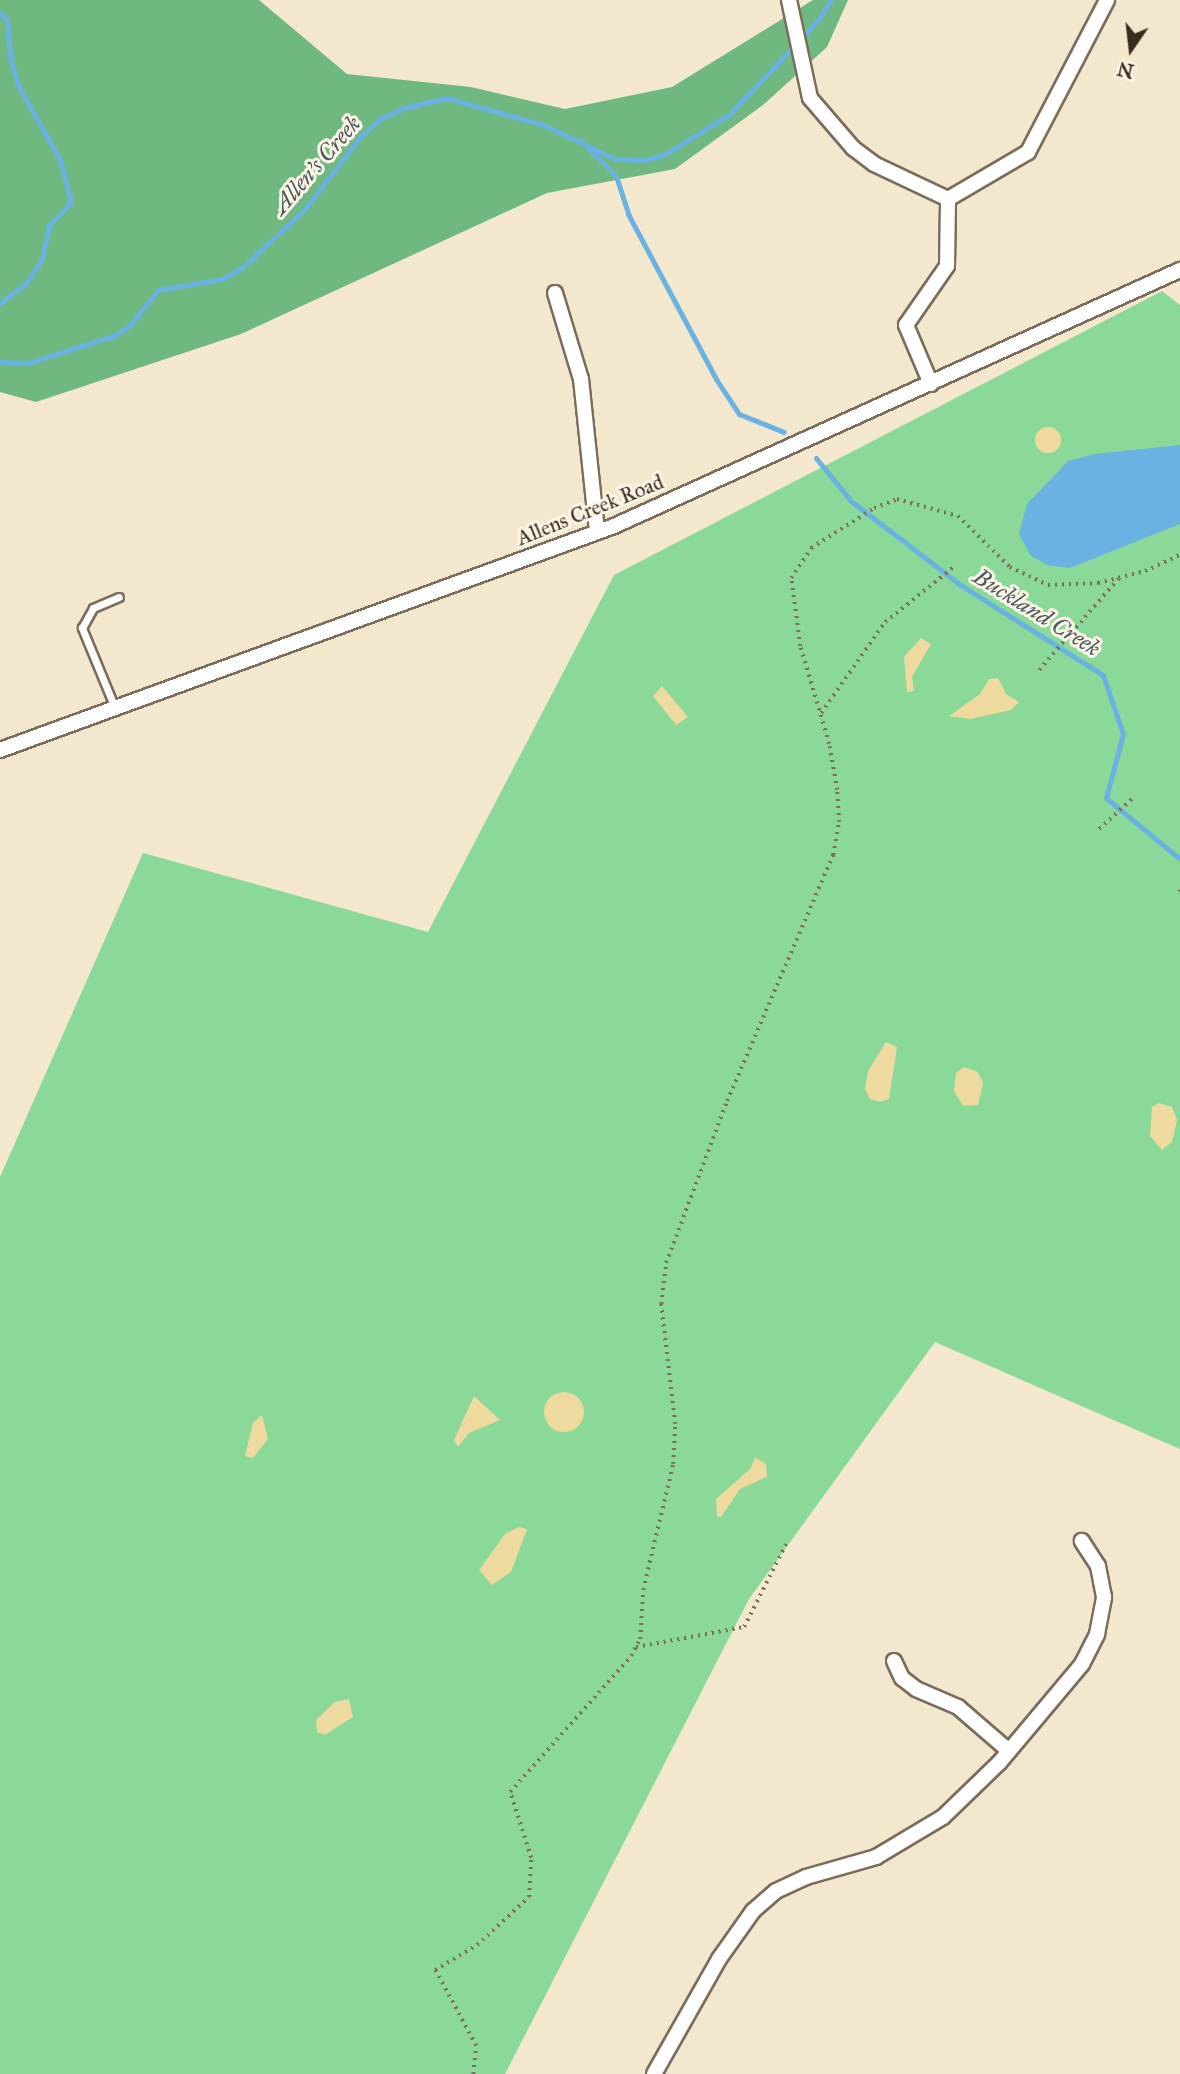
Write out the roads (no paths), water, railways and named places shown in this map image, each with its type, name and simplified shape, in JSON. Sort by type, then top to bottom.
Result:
[{"type":"street","points":[[789,0],[800,65],[810,98],[853,148],[874,164],[948,199]]},
{"type":"street","points":[[948,199],[1028,152],[1107,0]]},
{"type":"street","points":[[931,384],[906,325],[947,266],[948,199]]},
{"type":"street","name":"Allens Creek Road","points":[[0,750],[597,532],[1180,270]]},
{"type":"street","points":[[555,293],[581,379],[597,532]]},
{"type":"street","points":[[654,2074],[719,1959],[753,1911],[786,1887],[876,1857],[916,1833],[968,1796],[1082,1664],[1097,1634],[1102,1581],[1093,1554],[1082,1541]]},
{"type":"street","points":[[894,1661],[902,1678],[916,1689],[958,1707],[1009,1751]]},
{"type":"lane","points":[[115,709],[82,628],[93,608],[119,597]]},
{"type":"water","points":[[1180,445],[1180,524],[1070,568],[1047,565],[1030,555],[1019,534],[1027,504],[1068,461],[1095,454]]},
{"type":"waterway","name":"Allen's Creek","points":[[0,362],[28,363],[116,335],[129,326],[158,290],[222,279],[243,267],[304,210],[360,137],[380,119],[404,108],[447,98],[544,125],[615,159],[646,160],[667,153],[730,114],[818,20],[831,0]]},
{"type":"waterway","name":"Allen's Creek","points":[[0,13],[7,20],[10,57],[18,85],[60,160],[71,202],[49,226],[42,259],[26,283],[0,303]]},
{"type":"waterway","name":"Buckland Creek","points":[[580,140],[616,176],[628,214],[716,379],[739,414],[784,432]]},
{"type":"waterway","name":"Buckland Creek","points":[[816,458],[851,501],[959,584],[1103,675],[1123,734],[1106,798],[1180,859]]}]
